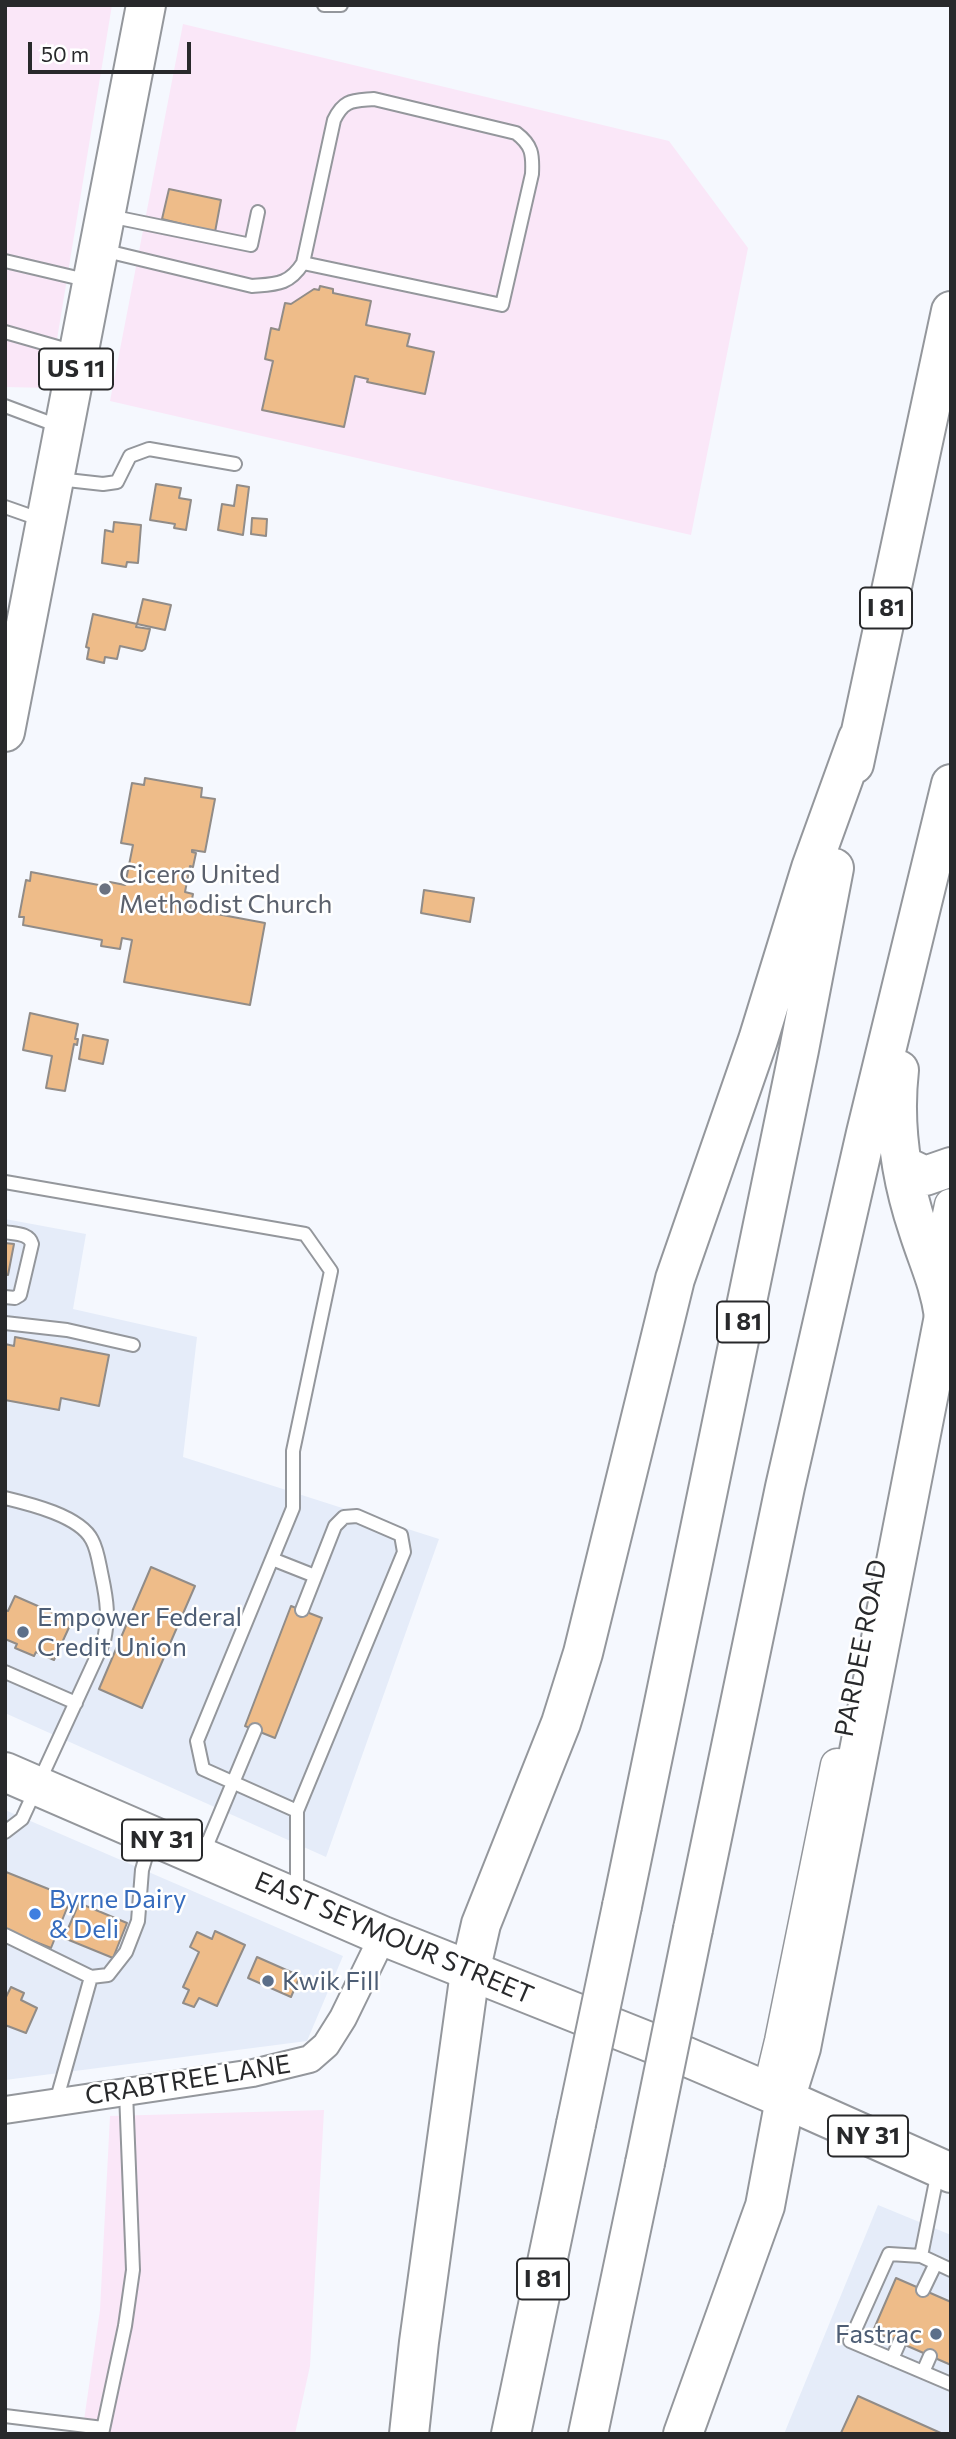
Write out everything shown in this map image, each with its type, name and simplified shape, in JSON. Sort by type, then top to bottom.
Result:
[{"type":"main road","name":"US 11","points":[[5,732],[146,5]]},
{"type":"main road","name":"I 81","points":[[512,2434],[799,1050],[858,738],[951,311]]},
{"type":"main road","points":[[409,2434],[470,1972],[481,1924],[561,1723],[583,1653],[675,1279],[758,1040],[811,868],[858,738]]},
{"type":"main road","points":[[588,2434],[789,1474],[866,1133],[951,784]]},
{"type":"main road","points":[[911,947],[897,1088],[897,1124],[902,1165],[918,1229],[944,1292]]},
{"type":"main road","points":[[902,1165],[925,1176],[951,1167]]},
{"type":"main road","name":"PARDEE ROAD","points":[[683,2434],[765,2206],[777,2095],[801,2048],[944,1292]]},
{"type":"main road","name":"EAST SEYMOUR STREET","points":[[22,1779],[383,1936],[777,2095]]},
{"type":"main road","name":"NY 31","points":[[777,2095],[945,2170]]},
{"type":"street","name":"PARDEE ROAD","points":[[944,1292],[951,1205]]},
{"type":"street","name":"CRABTREE LANE","points":[[5,2109],[253,2073],[310,2059],[326,2045],[343,2018],[383,1936]]},
{"type":"lane","points":[[324,5],[341,5]]},
{"type":"lane","points":[[99,248],[252,286],[278,284],[294,276],[303,263],[334,120],[340,107],[350,102],[374,99],[516,132],[528,142],[533,155],[533,174],[502,305],[303,263]]},
{"type":"lane","points":[[5,261],[99,248],[251,245],[258,212]]},
{"type":"lane","points":[[5,332],[79,353]]},
{"type":"lane","points":[[5,406],[64,429]]},
{"type":"lane","points":[[54,479],[103,484],[117,482],[130,456],[149,449],[235,464]]},
{"type":"lane","points":[[5,507],[46,521]]},
{"type":"lane","points":[[5,1182],[305,1234],[331,1271],[293,1451],[293,1508],[197,1741],[203,1769],[297,1811]]},
{"type":"lane","points":[[5,1232],[25,1236],[31,1239],[32,1244],[20,1295],[15,1298],[5,1297]]},
{"type":"lane","points":[[5,1323],[67,1331],[132,1345]]},
{"type":"lane","points":[[5,1497],[59,1515],[79,1526],[91,1537],[98,1556],[109,1617],[104,1641],[76,1703],[22,1779],[22,1819],[5,1832]]},
{"type":"lane","points":[[297,1899],[297,1811],[404,1552],[401,1535],[357,1516],[344,1517],[335,1526],[302,1611]]},
{"type":"lane","points":[[272,1559],[316,1576]]},
{"type":"lane","points":[[5,1672],[76,1703]]},
{"type":"lane","points":[[202,1857],[255,1730]]},
{"type":"lane","points":[[5,1935],[91,1977],[108,1975],[126,1952],[138,1922],[142,1870],[152,1836]]},
{"type":"lane","points":[[56,2102],[91,1977]]},
{"type":"lane","points":[[5,2416],[103,2431],[125,2326],[133,2270],[126,2092]]},
{"type":"lane","points":[[921,2256],[945,2170]]},
{"type":"lane","points":[[951,2270],[921,2256],[889,2254],[850,2341],[951,2384]]},
{"type":"lane","points":[[923,2290],[936,2263]]},
{"type":"lane","points":[[892,2359],[899,2343]]},
{"type":"lane","points":[[923,2372],[930,2356]]},
{"type":"shaded area","points":[[5,5],[112,5],[49,388],[5,387]]},
{"type":"shaded area","points":[[183,24],[669,141],[748,248],[691,535],[110,401]]},
{"type":"shaded area","points":[[5,1219],[86,1234],[73,1309],[197,1337],[183,1457],[439,1539],[326,1857],[5,1713]]},
{"type":"shaded area","points":[[5,1810],[343,1956],[307,2041],[5,2080]]},
{"type":"shaded area","points":[[324,2110],[310,2366],[295,2434],[82,2434],[100,2310],[110,2116]]},
{"type":"shaded area","points":[[878,2205],[951,2235],[951,2434],[784,2434]]},
{"type":"building","points":[[169,189],[221,200],[215,232],[162,219]]},
{"type":"building","points":[[320,286],[333,289],[333,293],[371,301],[366,325],[410,334],[407,346],[434,352],[425,394],[367,382],[368,379],[355,376],[344,427],[262,410],[273,361],[265,359],[271,328],[279,330],[285,303],[291,304],[314,289],[319,290]]},
{"type":"building","points":[[156,484],[181,488],[179,498],[191,500],[186,530],[174,528],[175,524],[150,520]]},
{"type":"building","points":[[237,485],[249,487],[243,535],[218,530],[222,504],[234,506]]},
{"type":"building","points":[[252,518],[267,519],[266,536],[251,534]]},
{"type":"building","points":[[114,522],[141,525],[138,563],[127,562],[126,567],[102,563],[105,530],[113,532]]},
{"type":"building","points":[[143,599],[171,605],[165,630],[137,624]]},
{"type":"building","points":[[93,614],[150,629],[145,649],[142,651],[120,646],[117,659],[105,657],[104,663],[87,659],[89,648],[86,647]]},
{"type":"building","name":"Cicero United Methodist Church","points":[[145,778],[202,788],[201,797],[215,799],[205,852],[192,850],[196,853],[193,867],[190,866],[185,892],[193,894],[190,909],[265,923],[250,1005],[124,982],[132,940],[122,938],[120,949],[101,946],[102,940],[23,925],[24,917],[19,917],[26,880],[30,881],[31,872],[109,887],[110,882],[125,885],[133,845],[121,843],[132,783],[144,785]]},
{"type":"building","points":[[424,890],[474,898],[470,922],[421,913]]},
{"type":"building","points":[[30,1013],[78,1024],[75,1039],[78,1039],[77,1045],[74,1044],[65,1091],[46,1088],[52,1056],[23,1050]]},
{"type":"building","points":[[83,1035],[108,1040],[103,1064],[79,1059]]},
{"type":"building","points":[[5,1243],[14,1244],[8,1275],[5,1274]]},
{"type":"building","points":[[15,1337],[109,1355],[99,1406],[61,1398],[59,1410],[5,1400],[5,1344],[14,1346]]},
{"type":"building","points":[[151,1567],[195,1586],[142,1708],[99,1689]]},
{"type":"building","points":[[15,1596],[72,1621],[54,1660],[36,1652],[34,1656],[15,1648],[17,1644],[5,1639],[5,1610],[8,1611]]},
{"type":"building","points":[[291,1606],[322,1618],[275,1738],[245,1726]]},
{"type":"building","name":"Byrne Dairy & Deli","points":[[6,1872],[71,1898],[51,1948],[5,1930]]},
{"type":"building","points":[[79,1903],[127,1923],[113,1958],[64,1938]]},
{"type":"building","points":[[215,1931],[245,1945],[217,2006],[199,1998],[194,2007],[183,2003],[189,1990],[183,1987],[199,1952],[190,1947],[197,1932],[212,1939]]},
{"type":"building","points":[[257,1957],[300,1976],[291,1997],[248,1978]]},
{"type":"building","points":[[11,1987],[24,1993],[21,2000],[37,2008],[26,2033],[5,2025],[5,1999]]},
{"type":"building","points":[[896,2278],[951,2302],[951,2365],[873,2331]]},
{"type":"building","points":[[858,2396],[943,2434],[841,2433]]},
{"type":"place","name":"Cicero United Methodist Church","points":[[105,889]]},
{"type":"place","name":"Empower Federal Credit Union","points":[[23,1632]]},
{"type":"place","name":"Byrne Dairy & Deli","points":[[35,1914]]},
{"type":"place","name":"Kwik Fill","points":[[268,1981]]},
{"type":"place","name":"Fastrac","points":[[936,2334]]}]
